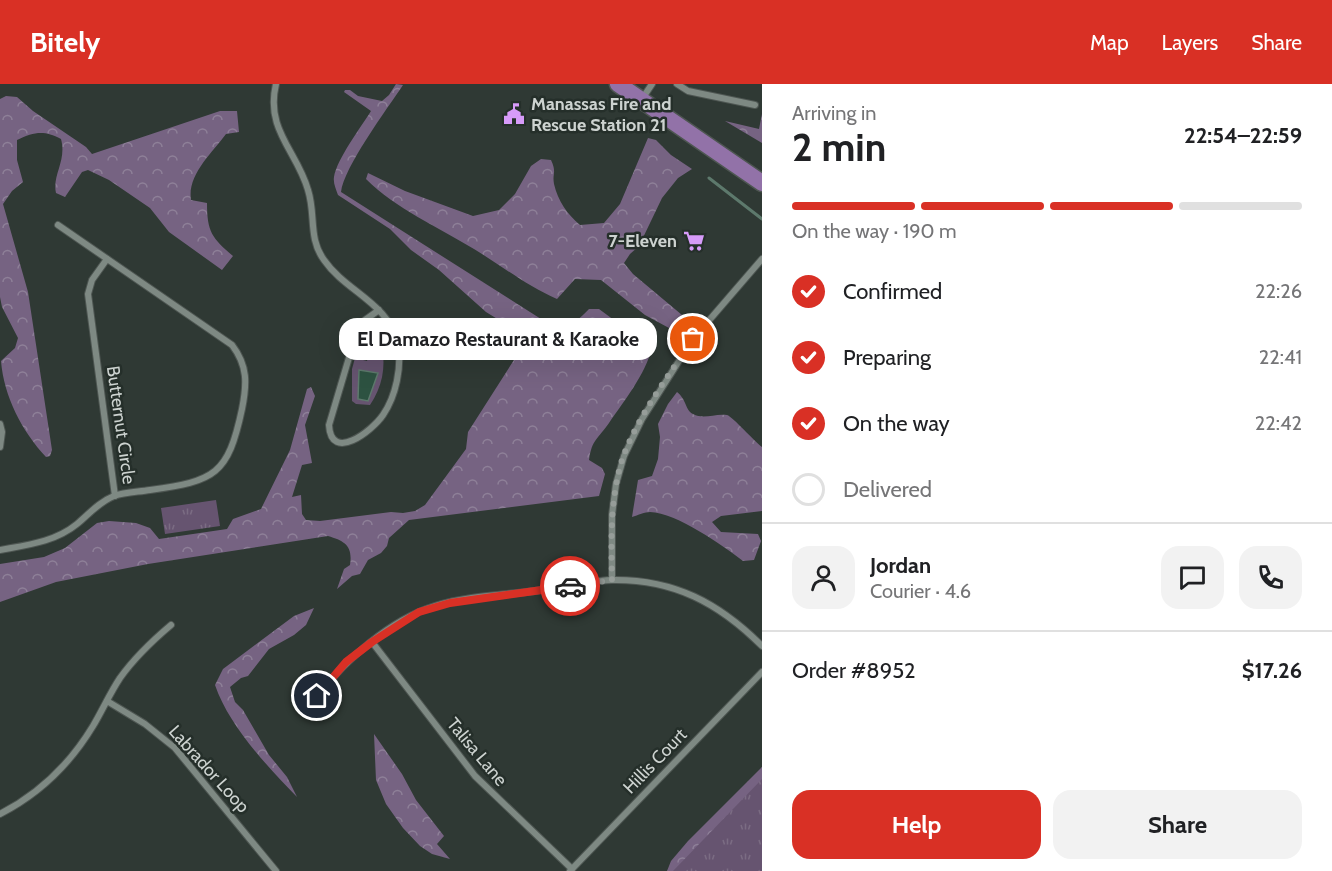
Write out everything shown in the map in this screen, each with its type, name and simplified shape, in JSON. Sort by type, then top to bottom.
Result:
[{"type":"main road","points":[[618,84],[762,183]]},
{"type":"street","points":[[276,84],[273,108],[276,122],[308,188],[316,247],[332,270],[363,294],[379,310],[394,332],[399,352],[397,380],[383,416],[373,426],[349,441],[336,443],[332,440],[329,424],[356,334],[365,320],[379,310]]},
{"type":"street","points":[[641,100],[652,84]]},
{"type":"street","points":[[677,84],[688,91],[755,105]]},
{"type":"street","name":"Butternut Circle","points":[[58,225],[232,345],[244,364],[247,385],[236,438],[224,462],[215,472],[194,482],[115,496],[88,294],[92,280],[107,259]]},
{"type":"street","points":[[612,580],[612,515],[616,484],[624,456],[642,419],[693,339],[762,260]]},
{"type":"street","points":[[0,424],[2,432],[0,447]]},
{"type":"street","points":[[0,550],[53,538],[77,525],[97,506],[115,496]]},
{"type":"street","points":[[317,696],[346,662],[372,642],[404,620],[436,606],[612,580],[653,584],[698,597],[729,616],[762,646]]},
{"type":"street","points":[[0,814],[30,797],[64,765],[86,737],[133,662],[144,648],[171,625]]},
{"type":"street","name":"Talisa Lane","points":[[372,642],[475,776],[571,870]]},
{"type":"street","name":"Hillis Court","points":[[571,870],[762,672]]},
{"type":"street","name":"Labrador Loop","points":[[107,701],[145,723],[175,748],[276,871]]},
{"type":"green space","points":[[396,84],[403,85],[358,153],[341,192],[552,326],[563,327],[577,320],[589,309],[599,309],[652,348],[634,387],[592,448],[589,460],[602,468],[605,474],[599,496],[409,520],[389,538],[387,546],[381,553],[368,560],[360,574],[352,576],[337,589],[344,569],[350,565],[350,553],[347,545],[328,536],[148,564],[56,582],[0,602],[0,564],[44,557],[65,548],[97,523],[109,521],[136,523],[150,528],[159,539],[227,529],[233,519],[261,509],[290,450],[307,389],[311,387],[315,396],[305,425],[312,463],[302,465],[292,497],[301,495],[302,514],[306,520],[320,521],[391,512],[403,513],[415,511],[425,505],[466,449],[468,432],[528,338],[486,312],[439,270],[411,250],[390,229],[338,195],[334,182],[336,170],[344,152],[371,111],[344,92],[345,90],[350,90],[358,96],[382,101]]},
{"type":"green space","points":[[6,96],[17,97],[33,111],[86,147],[92,154],[220,111],[237,111],[239,132],[226,134],[197,173],[191,191],[191,200],[207,203],[208,221],[212,234],[233,256],[222,270],[169,232],[150,208],[109,180],[88,170],[82,172],[65,197],[56,193],[55,186],[62,154],[61,139],[39,133],[17,140],[17,160],[23,182],[12,191],[3,204],[28,292],[52,450],[50,456],[46,457],[29,436],[16,413],[6,388],[1,361],[15,348],[18,338],[2,307],[0,297],[0,99]]},
{"type":"green space","points":[[762,114],[762,143],[725,121],[759,129]]},
{"type":"green space","points":[[648,138],[656,140],[671,155],[692,169],[678,178],[662,198],[639,246],[624,263],[633,274],[682,315],[676,325],[669,328],[645,315],[601,280],[575,279],[557,299],[546,294],[404,209],[366,179],[368,173],[405,191],[473,216],[499,210],[515,194],[531,166],[541,159],[551,160],[556,190],[571,216],[580,225],[604,223],[620,204]]},
{"type":"green space","points":[[497,326],[506,333],[492,352],[483,344]]},
{"type":"green space","points":[[372,345],[382,347],[384,362],[380,384],[370,405],[356,404],[352,401],[352,369],[355,358],[367,361]]},
{"type":"green space","points":[[677,392],[693,414],[697,416],[727,415],[762,447],[762,511],[721,516],[712,522],[721,532],[758,534],[761,541],[754,560],[743,561],[699,531],[673,518],[650,512],[632,517],[638,480],[652,476],[658,459],[660,437],[658,424]]},
{"type":"green space","points":[[216,500],[220,526],[165,534],[161,508]]},
{"type":"green space","points":[[314,608],[306,625],[294,635],[269,649],[248,676],[241,678],[230,687],[235,702],[243,710],[269,755],[287,777],[297,797],[239,730],[215,685],[223,669],[294,616]]},
{"type":"green space","points":[[374,734],[402,774],[416,800],[444,836],[437,844],[450,859],[432,854],[420,846],[403,828],[386,804],[376,780]]},
{"type":"green space","points":[[762,767],[762,797],[694,871],[667,871],[671,861],[688,841]]},
{"type":"green space","points":[[762,779],[762,871],[673,871]]},
{"type":"shaded area","points":[[359,370],[378,373],[368,401],[358,399]]},
{"type":"waterway","points":[[709,178],[762,219]]},
{"type":"way so far","points":[[570,586],[612,580],[612,515],[616,484],[624,456],[642,419],[693,339]]},
{"type":"place","name":"Manassas Fire and Rescue Station 21","points":[[514,114]]},
{"type":"place","name":"7-Eleven","points":[[694,241]]},
{"type":"place","name":"El Damazo Restaurant & Karaoke","points":[[693,339]]},
{"type":"route","points":[[317,696],[346,662],[404,620],[419,612],[450,603],[570,586]]}]
